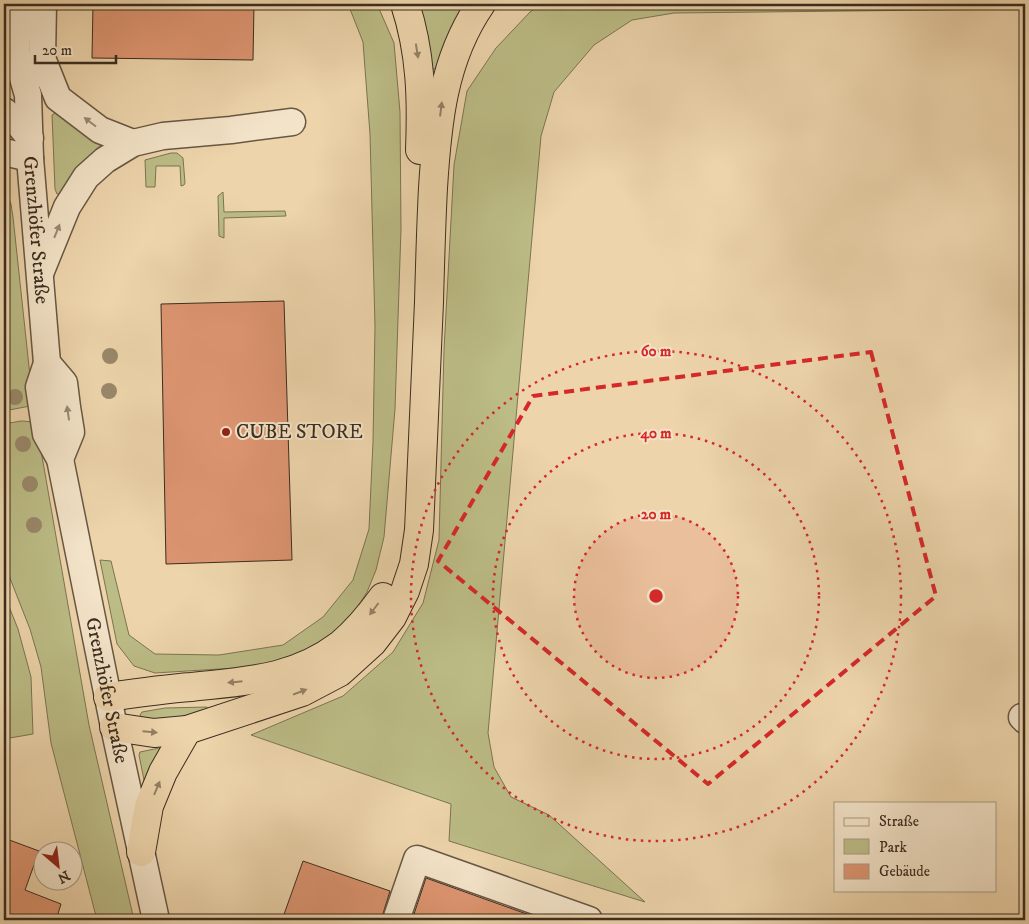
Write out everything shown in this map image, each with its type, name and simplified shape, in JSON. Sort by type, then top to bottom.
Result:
[{"type":"highway","points":[[108,697],[262,680],[290,672],[314,661],[339,645],[361,626],[383,597],[397,561],[405,516],[412,399],[421,89],[414,31],[405,4]]},
{"type":"highway","points":[[114,727],[154,733],[187,730],[302,692],[340,672],[372,643],[392,617],[405,591],[414,564],[419,530],[432,208],[442,100],[447,76],[457,46],[469,20],[481,4]]},
{"type":"highway","points":[[141,852],[149,806],[163,772],[187,730]]},
{"type":"street","name":"Grenzhöfer Straße","points":[[19,4],[10,61],[28,95]]},
{"type":"street","name":"Grenzhöfer Straße","points":[[43,4],[42,58],[28,95],[39,277],[47,363],[39,387],[46,434],[60,459],[114,727],[156,920]]},
{"type":"street","points":[[42,58],[58,98],[100,130],[134,143]]},
{"type":"street","points":[[4,112],[16,121],[30,148],[4,152]]},
{"type":"street","points":[[39,277],[67,207],[86,177],[104,160],[134,143],[163,136],[292,122]]},
{"type":"street","points":[[396,920],[417,859],[589,920]]},
{"type":"highlighted area","points":[[871,352],[936,596],[708,784],[438,561],[533,396]]},
{"type":"green space","points":[[348,4],[377,4],[394,43],[400,112],[401,229],[395,409],[384,537],[376,570],[367,592],[353,614],[333,635],[287,660],[252,667],[155,673],[134,666],[117,644],[100,560],[111,561],[129,635],[155,654],[219,655],[283,645],[323,617],[353,580],[369,529],[375,326],[370,134],[363,42]]},
{"type":"green space","points":[[418,4],[464,4],[435,69],[433,69]]},
{"type":"green space","points":[[541,4],[1025,4],[1025,9],[674,13],[632,20],[594,45],[554,92],[541,136],[488,733],[494,767],[511,797],[549,815],[645,902],[449,841],[451,804],[251,735],[343,696],[393,652],[423,603],[439,540],[444,350],[454,165],[467,91],[496,48],[530,12]]},
{"type":"green space","points":[[57,112],[112,142],[61,194],[57,194],[55,189],[52,115]]},
{"type":"green space","points":[[177,153],[183,158],[184,185],[181,186],[180,166],[156,166],[155,187],[146,187],[145,160]]},
{"type":"green space","points":[[4,188],[11,204],[13,217],[33,404],[4,411]]},
{"type":"green space","points":[[223,192],[224,212],[285,211],[286,216],[224,218],[224,238],[219,236],[218,196]]},
{"type":"green space","points":[[21,421],[36,422],[89,725],[134,920],[97,920],[82,862],[82,842],[77,842],[51,743],[41,667],[30,629],[4,563],[4,424]]},
{"type":"green space","points":[[4,594],[18,629],[31,677],[33,734],[4,739]]},
{"type":"green space","points":[[207,707],[209,711],[159,721],[143,720],[140,715],[142,712],[165,708]]},
{"type":"green space","points":[[164,747],[145,785],[140,752]]},
{"type":"building","points":[[93,4],[254,4],[253,60],[92,58]]},
{"type":"building","name":"CUBE STORE","points":[[284,301],[292,560],[166,564],[161,304]]},
{"type":"building","points":[[4,838],[32,848],[32,870],[25,890],[61,904],[56,920],[4,920]]},
{"type":"building","points":[[303,861],[390,891],[381,920],[282,920]]},
{"type":"building","points":[[426,878],[535,917],[539,920],[412,920]]},
{"type":"place","name":"CUBE STORE","points":[[226,432]]}]
